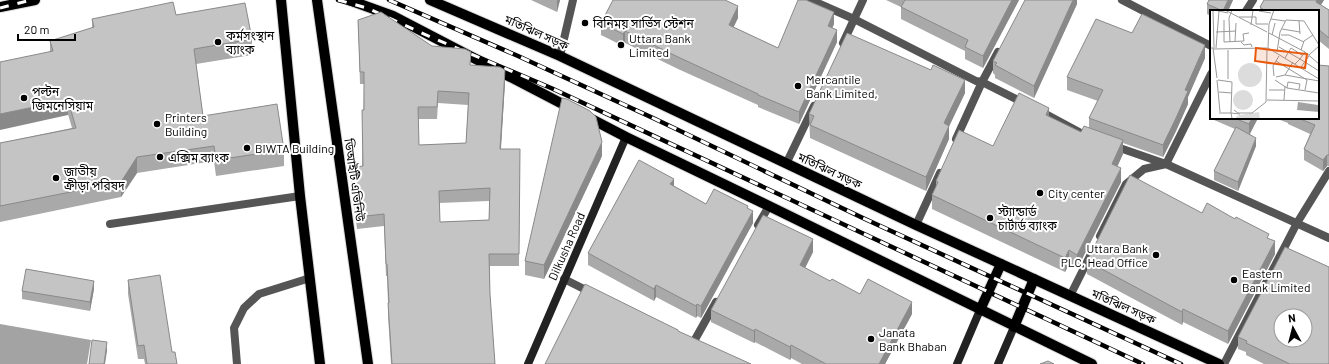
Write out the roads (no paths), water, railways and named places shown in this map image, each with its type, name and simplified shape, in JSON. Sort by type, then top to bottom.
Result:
[{"type":"main road","points":[[0,7],[34,0]]},
{"type":"main road","points":[[281,0],[300,196],[320,364]]},
{"type":"main road","name":"ডিআইটি এভিনিউ","points":[[317,0],[368,364]]},
{"type":"main road","points":[[349,0],[393,16],[626,137],[1092,364]]},
{"type":"main road","name":"মতিঝিল সড়ক","points":[[430,0],[560,56],[916,226],[1219,364]]},
{"type":"main road","points":[[980,310],[1001,264]]},
{"type":"main road","points":[[1014,327],[1034,279]]},
{"type":"street","points":[[560,56],[573,0]]},
{"type":"street","points":[[811,0],[854,19],[1086,135]]},
{"type":"street","points":[[840,48],[863,0]]},
{"type":"street","points":[[1122,0],[1210,45]]},
{"type":"street","points":[[1247,10],[1253,0]]},
{"type":"street","points":[[951,150],[982,82],[1000,48]]},
{"type":"street","points":[[1166,164],[1210,76]]},
{"type":"street","points":[[786,164],[817,99]]},
{"type":"street","name":"Dilkusha Road","points":[[528,364],[626,137]]},
{"type":"street","points":[[1108,143],[1166,164],[1297,222],[1329,238]]},
{"type":"street","points":[[916,226],[945,164]]},
{"type":"street","points":[[1070,296],[1126,184],[1144,169],[1166,164]]},
{"type":"street","points":[[1224,364],[1297,222],[1329,171]]},
{"type":"street","points":[[110,224],[300,196]]},
{"type":"street","points":[[754,233],[769,206]]},
{"type":"street","points":[[237,364],[234,328],[244,308],[259,294],[310,278]]},
{"type":"street","points":[[564,279],[598,296]]},
{"type":"street","points":[[693,343],[720,295]]},
{"type":"street","points":[[957,364],[980,310]]},
{"type":"street","points":[[998,364],[1014,327]]},
{"type":"railway","points":[[0,8],[31,0]]},
{"type":"railway","points":[[338,0],[367,8],[551,88],[1143,364]]},
{"type":"railway","points":[[389,0],[518,56],[653,118],[865,219],[1181,364]]},
{"type":"place","name":"বিনিময় সার্ভিস স্টেশন","points":[[585,23]]},
{"type":"place","name":"কর্মসংস্থান ব্যাংক","points":[[218,42]]},
{"type":"place","name":"Uttara Bank Limited","points":[[621,45]]},
{"type":"place","name":"Mercantile Bank Limited,","points":[[798,86]]},
{"type":"place","name":"পল্টন জিমনেসিয়াম","points":[[24,98]]},
{"type":"place","name":"Printers Building","points":[[157,124]]},
{"type":"place","name":"BIWTA Building","points":[[247,148]]},
{"type":"place","name":"এক্সিম ব্যাংক","points":[[160,157]]},
{"type":"place","name":"জাতীয় ক্রীড়া পরিষদ","points":[[56,178]]},
{"type":"place","name":"City center","points":[[1040,193]]},
{"type":"place","name":"স্ট্যান্ডার্ড চার্টার্ড ব্যাংক","points":[[990,218]]},
{"type":"place","name":"Uttara Bank PLC, Head Office","points":[[1156,255]]},
{"type":"place","name":"Eastern Bank Limited","points":[[1234,280]]},
{"type":"place","name":"Janata Bank Bhaban","points":[[871,339]]}]
